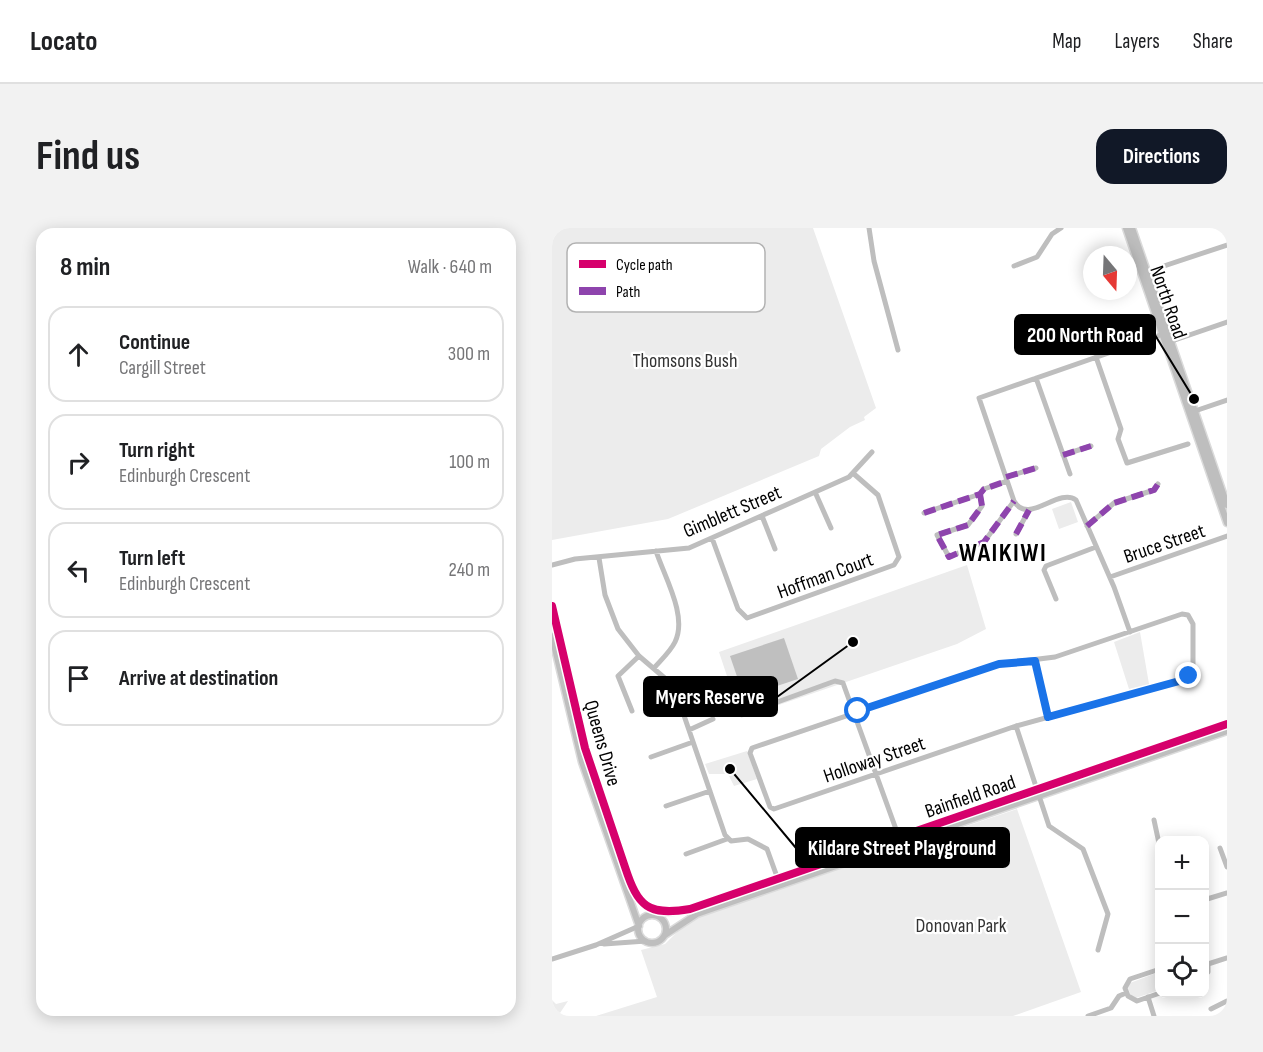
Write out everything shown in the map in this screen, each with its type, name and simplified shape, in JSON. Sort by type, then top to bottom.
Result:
[{"type":"main road","name":"North Road","points":[[1126,228],[1145,273]]},
{"type":"main road","name":"North Road","points":[[1132,228],[1168,342],[1225,506],[1227,523]]},
{"type":"main road","name":"Queens Drive","points":[[552,606],[585,761]]},
{"type":"main road","name":"Queens Drive","points":[[552,636],[585,761],[639,926]]},
{"type":"main road","name":"Bainfield Road","points":[[1207,735],[1227,724]]},
{"type":"main road","name":"Bainfield Road","points":[[639,926],[644,919],[659,915],[674,916],[1207,735],[1227,731]]},
{"type":"main road","name":"Queens Drive","points":[[621,868],[647,907],[659,915]]},
{"type":"main road","name":"Bainfield Road","points":[[646,941],[656,943],[688,918],[779,882]]},
{"type":"main road","name":"Queens Drive","points":[[632,887],[639,905],[659,915]]},
{"type":"main road","points":[[659,915],[666,925],[665,934]]},
{"type":"main road","points":[[639,926],[640,935],[646,941]]},
{"type":"street","points":[[871,228],[874,261],[898,350]]},
{"type":"street","points":[[1014,266],[1037,257],[1052,234],[1061,228]]},
{"type":"street","points":[[1145,273],[1227,245]]},
{"type":"street","points":[[1168,342],[1227,322]]},
{"type":"street","points":[[854,712],[999,664],[1055,657],[1130,632],[1110,578],[1074,497],[1066,497],[1029,510],[1019,508],[1014,501],[979,398],[1165,333]]},
{"type":"street","points":[[1096,357],[1121,429],[1118,439],[1129,463],[1188,444]]},
{"type":"street","points":[[1036,378],[1070,474]]},
{"type":"street","points":[[1192,412],[1227,400]]},
{"type":"street","points":[[1063,455],[1091,446]]},
{"type":"street","name":"Gimblett Street","points":[[552,565],[576,559],[689,548],[854,474],[872,452]]},
{"type":"street","points":[[924,513],[980,494],[984,489],[1036,468]]},
{"type":"street","name":"Hoffman Court","points":[[712,538],[738,609],[747,618],[894,566],[899,557],[878,495],[854,474]]},
{"type":"street","points":[[1087,526],[1114,503],[1154,490],[1158,483]]},
{"type":"street","points":[[815,492],[831,528]]},
{"type":"street","points":[[980,494],[982,506],[968,525],[937,536],[949,557],[984,542],[1014,501]]},
{"type":"street","points":[[1016,534],[1029,510]]},
{"type":"street","points":[[762,516],[775,549]]},
{"type":"street","name":"Bruce Street","points":[[1110,578],[1227,536]]},
{"type":"street","points":[[1056,598],[1044,568],[1096,547]]},
{"type":"street","points":[[654,668],[672,647],[679,627],[677,613],[656,551]]},
{"type":"street","points":[[599,558],[603,590],[615,622],[639,656],[672,687],[727,839]]},
{"type":"street","name":"Holloway Street","points":[[854,712],[752,748],[750,753],[771,809],[1016,726],[1183,680],[1191,673],[1193,624],[1188,615],[1177,615],[1130,632]]},
{"type":"street","points":[[632,711],[618,676],[639,656]]},
{"type":"street","points":[[1035,661],[1048,717]]},
{"type":"street","points":[[753,711],[839,680],[844,684],[900,840]]},
{"type":"street","points":[[689,730],[713,718]]},
{"type":"street","points":[[1016,726],[1049,826],[1085,852],[1108,914],[1098,950]]},
{"type":"street","points":[[651,757],[693,742]]},
{"type":"street","points":[[666,806],[710,791]]},
{"type":"street","points":[[1154,820],[1157,836]]},
{"type":"street","points":[[686,854],[727,839],[748,839],[765,847],[779,882]]},
{"type":"street","points":[[1220,848],[1227,867]]},
{"type":"street","points":[[1209,898],[1227,893]]},
{"type":"street","name":"Bainfield Road","points":[[552,959],[596,945],[639,926]]},
{"type":"street","name":"Bainfield Road","points":[[596,945],[646,941]]},
{"type":"street","points":[[1209,961],[1227,958]]},
{"type":"street","points":[[1155,971],[1130,979],[1126,984],[1126,993],[1133,1000],[1155,995]]},
{"type":"street","points":[[1090,1016],[1111,1008],[1119,996],[1126,993]]},
{"type":"street","points":[[1148,997],[1154,1016]]},
{"type":"street","points":[[1211,1010],[1227,1001]]},
{"type":"green space","name":"Thomsons Bush","points":[[552,228],[813,228],[876,408],[864,417],[865,420],[850,427],[821,449],[819,456],[668,519],[552,540]]},
{"type":"green space","points":[[1071,502],[1078,522],[1059,529],[1052,509]]},
{"type":"green space","points":[[967,565],[986,629],[957,644],[741,718],[719,652]]},
{"type":"green space","points":[[1140,632],[1149,684],[1129,689],[1114,642]]},
{"type":"green space","points":[[747,751],[757,779],[734,786],[728,774],[709,774],[705,764]]},
{"type":"green space","name":"Donovan Park","points":[[1017,809],[1081,992],[1013,1016],[596,1016],[657,997],[641,950],[665,944],[689,920]]},
{"type":"green space","points":[[1155,974],[1155,991],[1136,998],[1131,996],[1128,988],[1130,983]]},
{"type":"green space","points":[[552,1000],[556,1004],[568,1001],[558,1016],[552,1016]]},
{"type":"shaded area","points":[[784,638],[798,679],[744,697],[730,656]]},
{"type":"marked path","points":[[1063,455],[1091,446]]},
{"type":"marked path","points":[[1006,477],[1036,468]]},
{"type":"marked path","points":[[924,513],[980,494],[984,489],[1007,481]]},
{"type":"marked path","points":[[1087,526],[1114,503],[1154,490],[1158,484]]},
{"type":"marked path","points":[[980,494],[982,506],[968,525],[937,535],[949,557],[984,542],[1014,501]]},
{"type":"marked path","points":[[1016,534],[1029,510]]},
{"type":"cycle path","points":[[552,606],[585,748],[630,881],[640,900],[647,906],[664,911],[690,909],[1227,724]]},
{"type":"place","name":"200 North Road","points":[[1194,399]]},
{"type":"place","name":"Myers Reserve","points":[[853,642]]},
{"type":"place","name":"Kildare Street Playground","points":[[730,769]]},
{"type":"district","name":"WAIKIWI","points":[[1003,552]]},
{"type":"route","points":[[858,711],[1005,663],[1035,661],[1048,717],[1146,691],[1183,680],[1189,676]]}]
